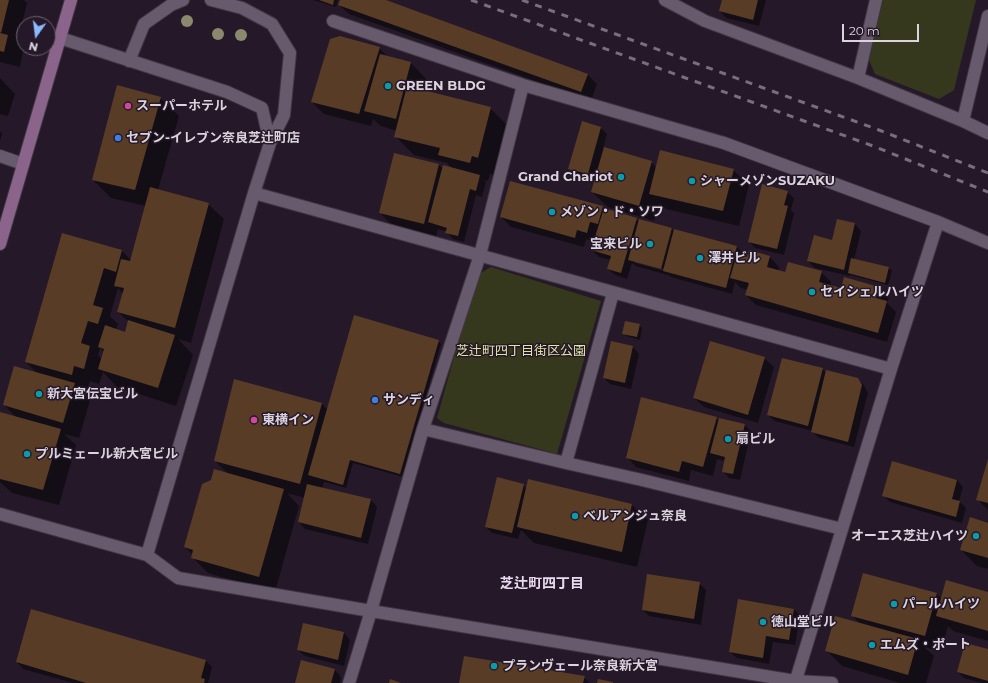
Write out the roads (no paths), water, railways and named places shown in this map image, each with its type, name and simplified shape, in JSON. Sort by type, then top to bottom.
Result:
[{"type":"street","points":[[0,244],[71,0]]},
{"type":"street","points":[[130,61],[144,24],[171,5],[183,0]]},
{"type":"street","points":[[147,555],[254,193],[270,143],[284,114],[290,53],[272,24],[242,8],[211,0]]},
{"type":"street","points":[[665,0],[705,21],[858,78],[963,121],[988,133]]},
{"type":"street","points":[[858,78],[876,0]]},
{"type":"street","points":[[963,121],[988,16]]},
{"type":"street","points":[[333,21],[523,84],[724,143],[938,222],[988,243]]},
{"type":"street","points":[[60,38],[227,92],[262,108],[270,143]]},
{"type":"street","points":[[349,683],[423,429],[480,255],[523,84]]},
{"type":"street","points":[[0,156],[23,164]]},
{"type":"street","points":[[254,193],[891,369]]},
{"type":"street","points":[[795,682],[891,369],[938,222]]},
{"type":"street","points":[[566,463],[613,293]]},
{"type":"street","points":[[423,429],[642,480],[842,529]]},
{"type":"street","points":[[0,514],[147,555],[178,578],[795,682],[832,683]]},
{"type":"railway","points":[[471,0],[873,146],[988,192]]},
{"type":"railway","points":[[522,0],[879,130],[988,173]]},
{"type":"place","name":"GREEN BLDG","points":[[388,86]]},
{"type":"place","name":"スーパーホテル","points":[[128,106]]},
{"type":"place","name":"セブン-イレブン奈良芝辻町店","points":[[118,138]]},
{"type":"place","name":"Grand Chariot","points":[[621,177]]},
{"type":"place","name":"シャーメゾンSUZAKU","points":[[692,181]]},
{"type":"place","name":"メゾン・ド・ソワ","points":[[552,212]]},
{"type":"place","name":"宝来ビル","points":[[650,244]]},
{"type":"place","name":"澤井ビル","points":[[700,258]]},
{"type":"place","name":"セイシェルハイツ","points":[[812,292]]},
{"type":"place","name":"新大宮伝宝ビル","points":[[39,394]]},
{"type":"place","name":"サンディ","points":[[375,400]]},
{"type":"place","name":"東横イン","points":[[254,420]]},
{"type":"place","name":"扇ビル","points":[[728,439]]},
{"type":"place","name":"プルミェール新大宮ビル","points":[[27,454]]},
{"type":"place","name":"ベルアンジュ奈良","points":[[575,516]]},
{"type":"place","name":"オーエス芝辻ハイツ","points":[[976,536]]},
{"type":"place","name":"パールハイツ","points":[[894,604]]},
{"type":"place","name":"徳山堂ビル","points":[[763,622]]},
{"type":"place","name":"エムズ・ポート","points":[[872,645]]},
{"type":"place","name":"プランヴェール奈良新大宮","points":[[494,666]]},
{"type":"district","name":"芝辻町四丁目","points":[[542,584]]},
{"type":"park label","name":"芝辻町四丁目街区公園","points":[[521,351]]}]
